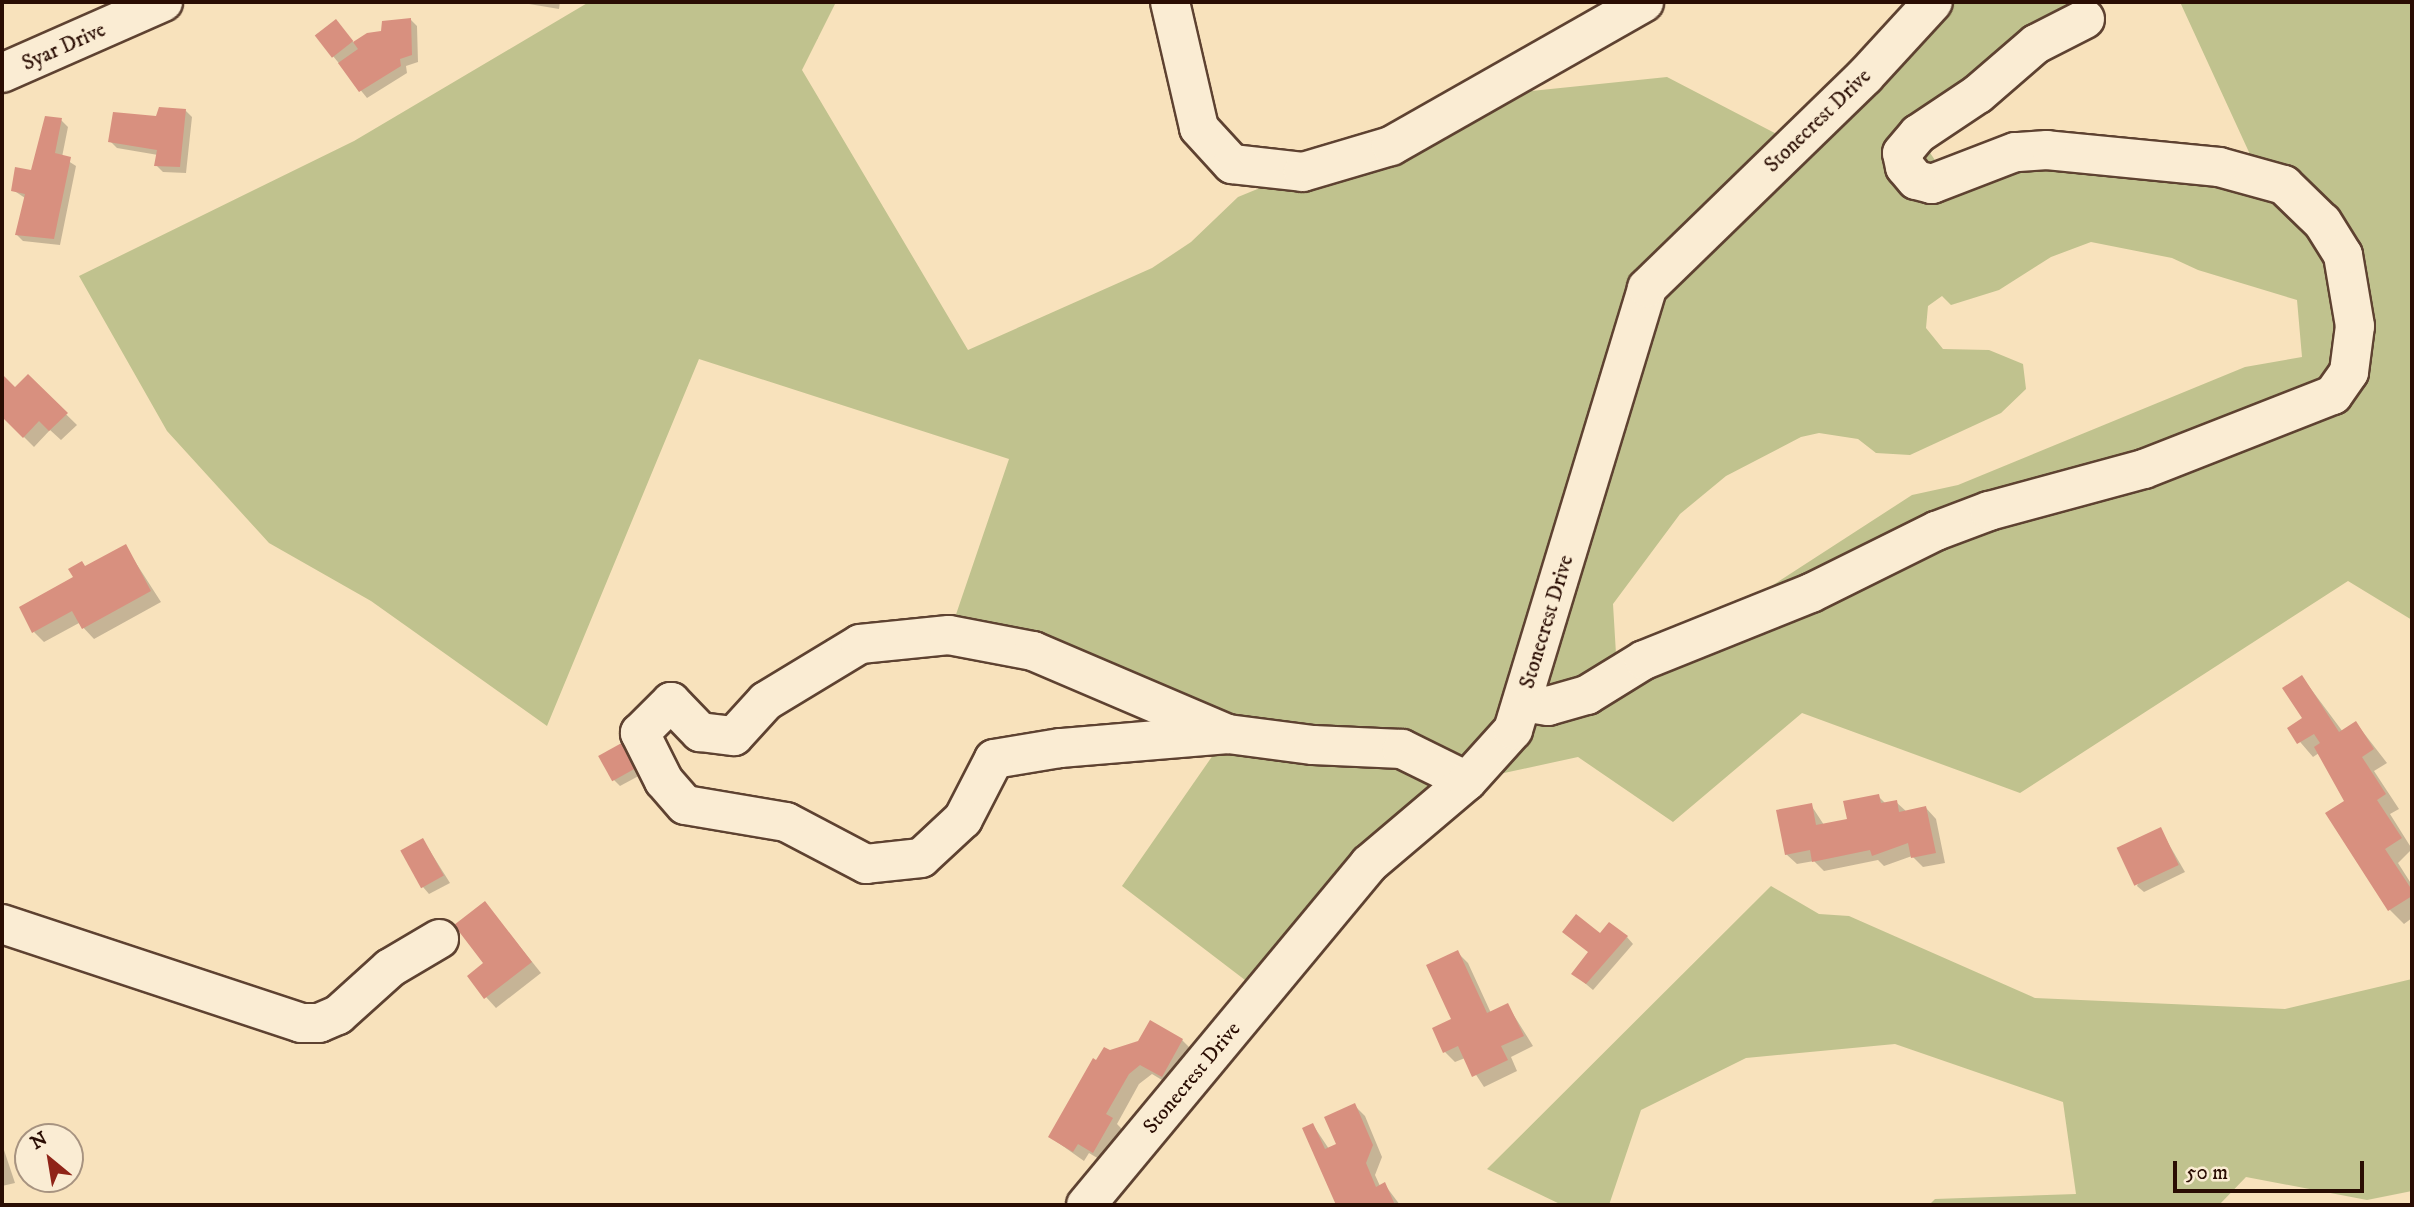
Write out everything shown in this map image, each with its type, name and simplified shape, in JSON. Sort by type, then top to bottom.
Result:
[{"type":"street","name":"Syar Drive","points":[[2,73],[163,2]]},
{"type":"street","points":[[1170,2],[1199,128],[1232,164],[1304,172],[1391,146],[1644,2]]},
{"type":"street","name":"Stonecrest Drive","points":[[1086,1205],[1369,864],[1467,782],[1513,730],[1647,288],[1865,76],[1933,2]]},
{"type":"street","points":[[1522,702],[1548,706],[1587,695],[1644,660],[1799,598],[1936,531],[1989,511],[2144,469],[2333,395],[2349,372],[2355,326],[2343,255],[2322,222],[2284,185],[2219,167],[2047,150],[2015,152],[1931,184],[1916,180],[1905,167],[1902,153],[1918,134],[1978,94],[2036,44],[2085,19]]},
{"type":"street","points":[[1228,734],[1033,651],[949,635],[860,644],[766,701],[734,736],[700,732],[671,702],[639,733],[664,781],[685,805],[786,822],[866,864],[921,858],[963,819],[994,759],[1060,748],[1228,734],[1313,745],[1402,748],[1467,782]]},
{"type":"street","points":[[2,924],[301,1023],[319,1023],[338,1015],[390,968],[439,939]]},
{"type":"green space","points":[[589,2],[836,2],[802,70],[968,350],[1152,268],[1191,242],[1238,197],[1483,96],[1667,77],[1796,144],[1933,2],[2094,2],[2085,19],[1918,135],[1947,178],[2015,152],[2259,174],[2180,2],[2412,2],[2412,620],[2348,581],[2020,793],[1802,713],[1673,822],[1578,757],[1467,781],[1262,993],[1122,886],[1227,735],[949,635],[1009,459],[699,359],[547,726],[371,601],[269,543],[167,431],[79,276],[354,141]],"holes":[[[2091,242],[2172,258],[2198,270],[2297,300],[2302,357],[2245,367],[1958,485],[1912,495],[1756,596],[1611,668],[1616,654],[1613,604],[1680,514],[1726,476],[1801,437],[1819,433],[1858,439],[1876,453],[1910,455],[2001,413],[2026,389],[2023,364],[1989,350],[1943,349],[1926,328],[1928,306],[1942,296],[1951,305],[1999,290],[2051,257]]]},
{"type":"green space","points":[[1771,886],[1819,914],[1849,916],[2035,998],[2285,1009],[2412,979],[2412,1191],[2367,1200],[2246,1177],[2219,1205],[1929,1205],[1935,1199],[2076,1194],[2063,1102],[1895,1044],[1746,1058],[1641,1110],[1609,1205],[1562,1205],[1487,1169]]},
{"type":"building","points":[[411,18],[412,55],[400,59],[401,66],[359,92],[338,63],[358,49],[353,42],[367,33],[381,31],[382,21]]},
{"type":"building","points":[[336,19],[353,41],[332,58],[315,36]]},
{"type":"building","points":[[159,107],[186,109],[180,167],[154,166],[157,150],[108,142],[113,112],[156,116]]},
{"type":"building","points":[[45,116],[62,118],[55,153],[71,157],[54,239],[15,235],[25,194],[11,191],[15,167],[31,170]]},
{"type":"building","points":[[2,374],[15,387],[28,374],[68,413],[49,431],[39,421],[23,438],[2,417]]},
{"type":"building","points":[[126,544],[151,591],[82,629],[72,611],[32,633],[19,607],[73,577],[68,569],[82,561],[85,566]]},
{"type":"building","points":[[2302,675],[2339,732],[2356,721],[2374,749],[2362,757],[2386,794],[2377,800],[2402,838],[2385,849],[2412,890],[2412,896],[2388,911],[2325,813],[2344,801],[2314,747],[2320,743],[2314,734],[2297,744],[2287,728],[2302,718],[2282,688]]},
{"type":"building","points":[[627,740],[641,765],[612,781],[598,756]]},
{"type":"building","points":[[1879,794],[1881,803],[1897,800],[1899,812],[1926,806],[1936,853],[1911,858],[1908,843],[1872,856],[1870,850],[1812,862],[1810,850],[1785,855],[1776,810],[1812,803],[1816,825],[1847,819],[1843,801]]},
{"type":"building","points":[[2161,827],[2179,865],[2134,886],[2117,848]]},
{"type":"building","points":[[423,838],[444,876],[421,888],[400,851]]},
{"type":"building","points":[[485,901],[532,962],[484,999],[467,976],[483,963],[454,925]]},
{"type":"building","points":[[1576,914],[1600,933],[1609,922],[1628,936],[1586,984],[1571,974],[1588,952],[1562,932]]},
{"type":"building","points":[[1458,950],[1487,1013],[1508,1003],[1524,1036],[1501,1046],[1508,1060],[1472,1077],[1458,1046],[1443,1053],[1432,1028],[1451,1019],[1426,965]]},
{"type":"building","points":[[1150,1020],[1183,1039],[1162,1077],[1140,1065],[1129,1074],[1106,1114],[1113,1118],[1093,1153],[1078,1144],[1073,1152],[1048,1137],[1093,1058],[1096,1060],[1104,1047],[1110,1050],[1138,1041]]},
{"type":"building","points":[[1355,1103],[1373,1145],[1366,1163],[1376,1187],[1385,1182],[1395,1205],[1336,1205],[1302,1128],[1313,1123],[1325,1149],[1336,1144],[1324,1117]]}]
